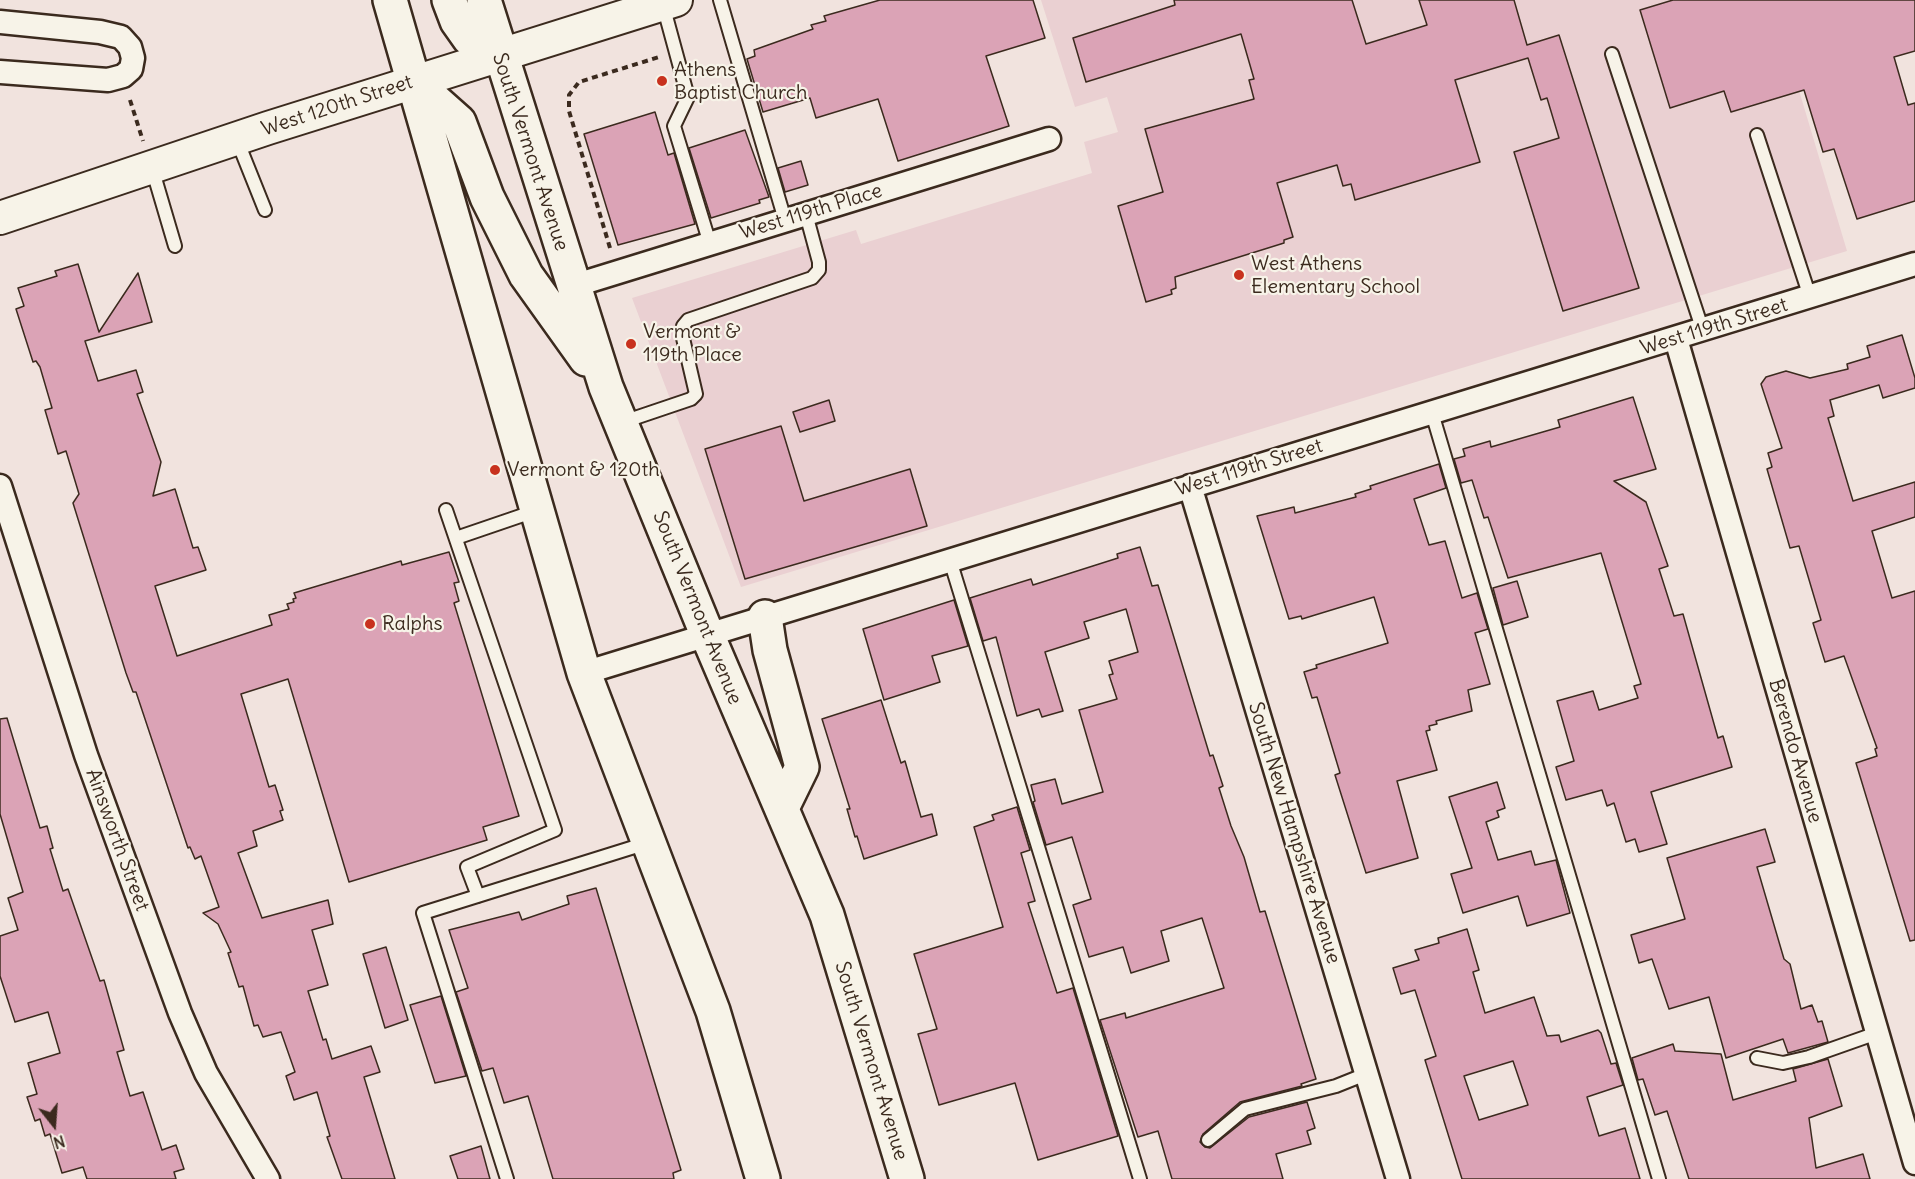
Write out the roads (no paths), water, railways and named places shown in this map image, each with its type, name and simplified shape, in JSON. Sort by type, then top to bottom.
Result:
[{"type":"main road","points":[[390,0],[584,673],[713,1011],[763,1179]]},
{"type":"main road","points":[[449,0],[456,21],[469,38],[481,49],[499,54]]},
{"type":"main road","name":"South Vermont Avenue","points":[[484,0],[499,54],[606,387],[707,634],[827,915],[907,1179]]},
{"type":"main road","points":[[414,82],[459,122],[487,197],[526,275],[606,387]]},
{"type":"main road","points":[[765,617],[771,650],[802,767],[782,808]]},
{"type":"street","name":"West 120th Street","points":[[0,218],[499,54],[669,2]]},
{"type":"street","points":[[0,22],[100,32],[121,37],[130,47],[133,58],[131,69],[123,76],[108,80],[0,72]]},
{"type":"street","name":"West 119th Place","points":[[573,286],[1049,139]]},
{"type":"street","name":"West 119th Street","points":[[584,673],[1810,297],[1914,270]]},
{"type":"street","name":"Berendo Avenue","points":[[1676,339],[1915,1162]]},
{"type":"street","name":"Ainsworth Street","points":[[0,486],[86,755],[180,1013],[206,1074],[268,1179]]},
{"type":"street","name":"South New Hampshire Avenue","points":[[1190,486],[1398,1179]]},
{"type":"lane","points":[[720,0],[785,220]]},
{"type":"lane","points":[[669,2],[688,97],[674,126],[710,244]]},
{"type":"lane","points":[[1612,54],[1703,331]]},
{"type":"lane","points":[[1758,135],[1810,297]]},
{"type":"lane","points":[[236,139],[265,210]]},
{"type":"lane","points":[[152,168],[176,246]]},
{"type":"lane","points":[[621,422],[691,399],[696,394],[682,334],[683,326],[688,320],[812,278],[819,270],[819,262],[806,214]]},
{"type":"lane","points":[[1432,413],[1659,1179]]},
{"type":"lane","points":[[446,510],[555,830],[467,867],[478,896]]},
{"type":"lane","points":[[456,538],[536,510]]},
{"type":"lane","points":[[950,560],[1140,1179]]},
{"type":"lane","points":[[507,1179],[423,913],[648,843]]},
{"type":"lane","points":[[1757,1058],[1783,1063],[1877,1033]]},
{"type":"lane","points":[[1208,1140],[1245,1109],[1336,1086],[1366,1074]]},
{"type":"place","name":"Athens Baptist Church","points":[[662,81]]},
{"type":"place","name":"West Athens Elementary School","points":[[1239,275]]},
{"type":"place","name":"Vermont & 119th Place","points":[[631,344]]},
{"type":"place","name":"Vermont & 120th","points":[[495,470]]},
{"type":"place","name":"Ralphs","points":[[370,624]]}]
